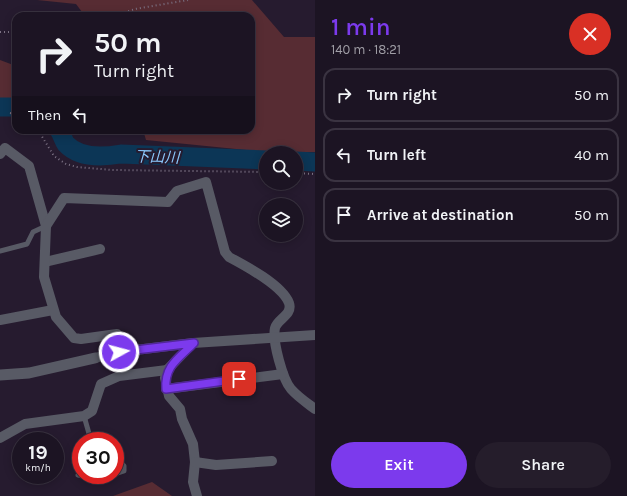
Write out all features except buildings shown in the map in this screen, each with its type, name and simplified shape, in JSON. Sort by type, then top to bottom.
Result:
[{"type":"street","points":[[0,154],[5,148],[29,166],[46,226],[44,277],[56,316],[74,338],[81,339],[117,334],[119,352]]},
{"type":"street","points":[[46,226],[64,198],[168,202],[177,191],[206,182],[225,252],[229,257],[263,276],[282,294],[289,303],[290,309],[288,313],[275,327],[274,338],[283,374],[290,388],[315,409]]},
{"type":"street","points":[[45,262],[100,249]]},
{"type":"street","points":[[0,320],[53,310]]},
{"type":"street","points":[[0,375],[29,373],[119,352],[194,343],[274,338],[315,333]]},
{"type":"street","points":[[194,343],[168,370],[165,378],[166,389],[169,396],[180,409],[182,419],[193,444],[195,462],[193,482],[197,496]]},
{"type":"street","points":[[0,438],[25,424],[84,416],[92,411],[101,384],[119,376],[168,370]]},
{"type":"street","points":[[166,389],[283,374]]},
{"type":"street","points":[[195,462],[216,465],[272,461]]},
{"type":"lane","points":[[0,251],[27,244],[32,232],[46,226]]},
{"type":"lane","points":[[84,416],[89,432]]},
{"type":"path","points":[[126,12],[188,0]]},
{"type":"path","points":[[0,32],[12,32]]},
{"type":"path","points":[[40,134],[54,156],[66,164],[77,167],[112,170],[259,172]]},
{"type":"path","points":[[303,173],[315,174]]},
{"type":"shaded area","points":[[37,0],[252,0],[284,37],[315,37],[315,152],[303,152],[303,146],[259,146],[259,151],[146,140],[144,134],[255,134],[255,12],[82,12],[76,4]]},
{"type":"shaded area","points":[[0,60],[12,64],[12,106],[0,110]]},
{"type":"shaded area","points":[[152,482],[172,496],[113,496]]},
{"type":"waterway","name":"下山川","points":[[0,107],[12,107]]},
{"type":"waterway","name":"下山川","points":[[61,134],[66,144],[72,149],[85,155],[92,156],[121,154],[259,160]]},
{"type":"waterway","name":"下山川","points":[[303,161],[315,162]]},
{"type":"route","points":[[119,352],[194,343],[168,370],[165,378],[166,389],[239,379]]}]
